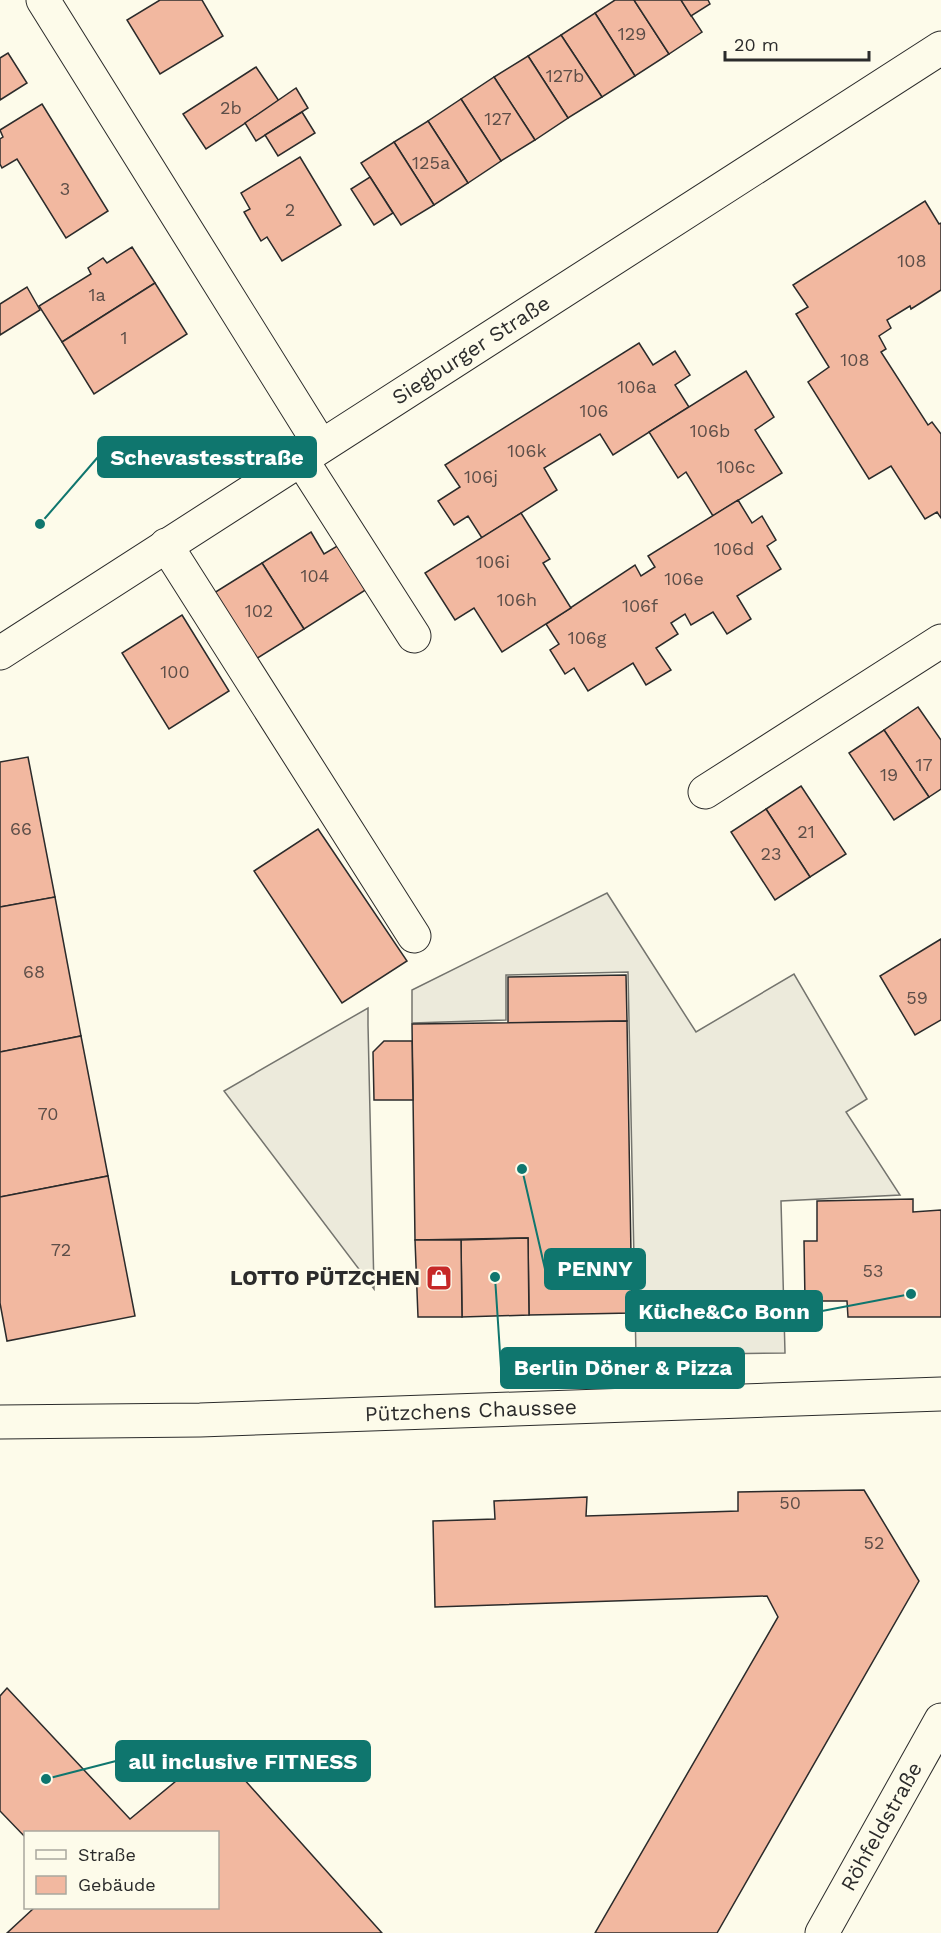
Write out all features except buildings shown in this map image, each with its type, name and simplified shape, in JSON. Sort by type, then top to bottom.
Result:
[{"type":"street","points":[[44,0],[311,452],[414,636]]},
{"type":"street","name":"Siegburger Straße","points":[[0,653],[941,48]]},
{"type":"street","points":[[166,545],[414,936]]},
{"type":"street","points":[[705,792],[941,641]]},
{"type":"street","name":"Pützchens Chaussee","points":[[0,1422],[200,1420],[941,1394]]},
{"type":"street","name":"Röhfeldstraße","points":[[822,1933],[941,1720]]},
{"type":"shaded area","points":[[607,893],[696,1032],[794,974],[867,1099],[846,1112],[900,1195],[781,1201],[785,1353],[636,1355],[628,972],[506,975],[506,1020],[412,1023],[412,990]]},
{"type":"shaded area","points":[[368,1008],[368,1025],[374,1289],[224,1091]]},
{"type":"place","name":"Schevastesstraße","points":[[40,524]]},
{"type":"place","name":"PENNY","points":[[522,1169]]},
{"type":"place","name":"Berlin Döner & Pizza","points":[[495,1277]]},
{"type":"place","name":"LOTTO PÜTZCHEN","points":[[439,1278]]},
{"type":"place","name":"Küche&Co Bonn","points":[[911,1294]]},
{"type":"place","name":"all inclusive FITNESS","points":[[46,1779]]}]
